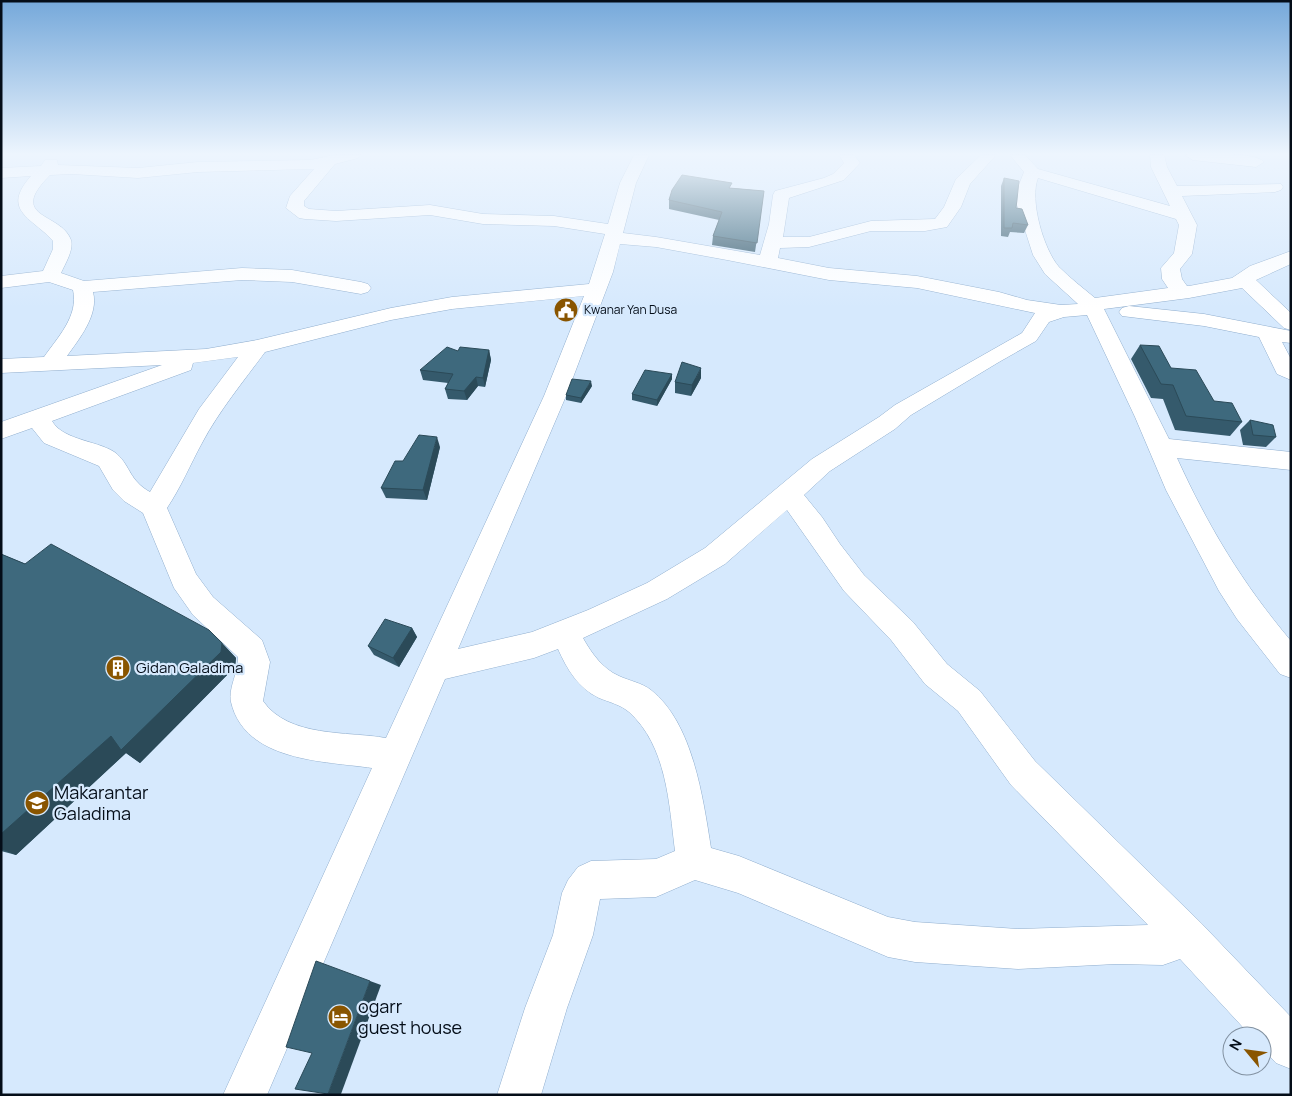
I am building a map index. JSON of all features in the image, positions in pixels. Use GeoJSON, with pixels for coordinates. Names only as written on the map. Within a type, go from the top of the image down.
{"type":"FeatureCollection","features":[{"type":"Feature","properties":{"kind":"street"},"geometry":{"type":"LineString","coordinates":[[26,206],[33,218],[53,229],[62,240],[62,250],[50,276]]}},
{"type":"Feature","properties":{"kind":"street"},"geometry":{"type":"LineString","coordinates":[[295,206],[300,212],[311,215],[358,216],[425,210],[483,219],[554,221],[829,274],[917,282],[999,298],[1024,306],[1061,311],[1094,309],[1176,315],[1291,337]]}},
{"type":"Feature","properties":{"kind":"street"},"geometry":{"type":"LineString","coordinates":[[245,1095],[521,476],[596,289],[622,206]]}},
{"type":"Feature","properties":{"kind":"street"},"geometry":{"type":"LineString","coordinates":[[767,262],[778,224],[780,206]]}},
{"type":"Feature","properties":{"kind":"street"},"geometry":{"type":"LineString","coordinates":[[773,243],[809,242],[871,226],[933,226],[941,223],[952,206]]}},
{"type":"Feature","properties":{"kind":"street"},"geometry":{"type":"LineString","coordinates":[[1026,206],[1042,255],[1052,270],[1094,309],[1179,490],[1229,583],[1247,610],[1285,649]]}},
{"type":"Feature","properties":{"kind":"street"},"geometry":{"type":"LineString","coordinates":[[1152,206],[1184,216]]}},
{"type":"Feature","properties":{"kind":"street"},"geometry":{"type":"LineString","coordinates":[[1179,206],[1188,225],[1184,254],[1170,268],[1172,279],[1181,293]]}},
{"type":"Feature","properties":{"kind":"street"},"geometry":{"type":"LineString","coordinates":[[1094,309],[1102,302],[1227,286],[1244,279],[1257,270],[1291,257]]}},
{"type":"Feature","properties":{"kind":"street"},"geometry":{"type":"LineString","coordinates":[[1,282],[50,276],[82,287],[242,274],[292,276],[360,288]]}},
{"type":"Feature","properties":{"kind":"street"},"geometry":{"type":"LineString","coordinates":[[1244,279],[1291,324]]}},
{"type":"Feature","properties":{"kind":"street"},"geometry":{"type":"LineString","coordinates":[[50,364],[76,324],[82,311],[85,294],[82,287]]}},
{"type":"Feature","properties":{"kind":"street"},"geometry":{"type":"LineString","coordinates":[[1,366],[206,356],[257,347],[391,314],[452,303],[596,289]]}},
{"type":"Feature","properties":{"kind":"street"},"geometry":{"type":"LineString","coordinates":[[434,668],[513,651],[564,633],[657,591],[715,556],[762,520],[821,465],[887,423],[903,410],[991,357],[1019,343],[1029,336],[1042,318],[1061,311]]}},
{"type":"Feature","properties":{"kind":"street"},"geometry":{"type":"LineString","coordinates":[[1267,332],[1285,369],[1291,373]]}},
{"type":"Feature","properties":{"kind":"street"},"geometry":{"type":"LineString","coordinates":[[154,507],[173,478],[189,444],[207,415],[257,347]]}},
{"type":"Feature","properties":{"kind":"street"},"geometry":{"type":"LineString","coordinates":[[2,430],[206,356]]}},
{"type":"Feature","properties":{"kind":"street"},"geometry":{"type":"LineString","coordinates":[[38,417],[45,430],[53,437],[108,460],[122,482],[133,494],[154,507],[184,580],[203,606],[254,653],[255,665],[247,700],[253,713],[263,724],[286,738],[299,742],[368,750],[395,756]]}},
{"type":"Feature","properties":{"kind":"street"},"geometry":{"type":"LineString","coordinates":[[1159,447],[1291,461]]}},
{"type":"Feature","properties":{"kind":"street"},"geometry":{"type":"LineString","coordinates":[[788,494],[813,524],[830,552],[854,583],[902,632],[936,674],[969,701],[1024,773],[1187,937],[1291,1048]]}},
{"type":"Feature","properties":{"kind":"street"},"geometry":{"type":"LineString","coordinates":[[564,633],[580,662],[593,676],[604,684],[640,701],[663,729],[684,795],[695,861]]}},
{"type":"Feature","properties":{"kind":"street"},"geometry":{"type":"LineString","coordinates":[[519,1095],[546,1008],[573,935],[584,886],[591,880],[656,878],[695,861],[739,875],[888,937],[915,942],[1018,950],[1116,944],[1163,945],[1187,937]]}},
{"type":"Feature","properties":{"kind":"building"},"geometry":{"type":"Polygon","coordinates":[[[696,206],[762,206],[757,243],[713,236],[722,212],[696,206]]]}},
{"type":"Feature","properties":{"kind":"building"},"geometry":{"type":"Polygon","coordinates":[[[1004,206],[1016,206],[1016,208],[1022,209],[1028,225],[1013,223],[1012,228],[1004,228],[1004,206]]]}},
{"type":"Feature","properties":{"kind":"building"},"geometry":{"type":"Polygon","coordinates":[[[1140,345],[1159,346],[1171,368],[1196,370],[1214,401],[1232,403],[1242,422],[1186,416],[1173,385],[1161,384],[1140,345]]]}},
{"type":"Feature","properties":{"kind":"building"},"geometry":{"type":"Polygon","coordinates":[[[447,347],[458,351],[460,347],[489,350],[483,378],[476,377],[464,391],[445,389],[453,374],[420,370],[447,347]]]}},
{"type":"Feature","properties":{"kind":"building"},"geometry":{"type":"Polygon","coordinates":[[[682,362],[701,368],[692,385],[675,382],[682,362]]]}},
{"type":"Feature","properties":{"kind":"building"},"geometry":{"type":"Polygon","coordinates":[[[645,370],[672,374],[657,400],[632,394],[645,370]]]}},
{"type":"Feature","properties":{"kind":"building"},"geometry":{"type":"Polygon","coordinates":[[[572,379],[591,381],[581,398],[566,395],[572,379]]]}},
{"type":"Feature","properties":{"kind":"building"},"geometry":{"type":"Polygon","coordinates":[[[1250,420],[1273,425],[1276,437],[1253,435],[1250,420]]]}},
{"type":"Feature","properties":{"kind":"building"},"geometry":{"type":"Polygon","coordinates":[[[419,435],[437,437],[423,490],[381,488],[395,461],[403,461],[419,435]]]}},
{"type":"Feature","properties":{"kind":"building","name":"Gidan Galadima"},"geometry":{"type":"Polygon","coordinates":[[[51,544],[209,630],[222,643],[221,652],[121,750],[111,736],[1,834],[1,554],[25,564],[51,544]]]}},
{"type":"Feature","properties":{"kind":"building"},"geometry":{"type":"Polygon","coordinates":[[[385,619],[412,628],[393,658],[368,646],[385,619]]]}},
{"type":"Feature","properties":{"kind":"building","name":"ogarr guest house"},"geometry":{"type":"Polygon","coordinates":[[[316,961],[370,981],[328,1094],[295,1089],[312,1053],[286,1047],[316,961]]]}},
{"type":"Feature","properties":{"kind":"place","name":"Kwanar Yan Dusa"},"geometry":{"type":"Point","coordinates":[566,310]}},
{"type":"Feature","properties":{"kind":"place","name":"Gidan Galadima"},"geometry":{"type":"Point","coordinates":[118,668]}},
{"type":"Feature","properties":{"kind":"place","name":"Makarantar Galadima"},"geometry":{"type":"Point","coordinates":[37,803]}},
{"type":"Feature","properties":{"kind":"place","name":"ogarr guest house"},"geometry":{"type":"Point","coordinates":[340,1017]}}]}
